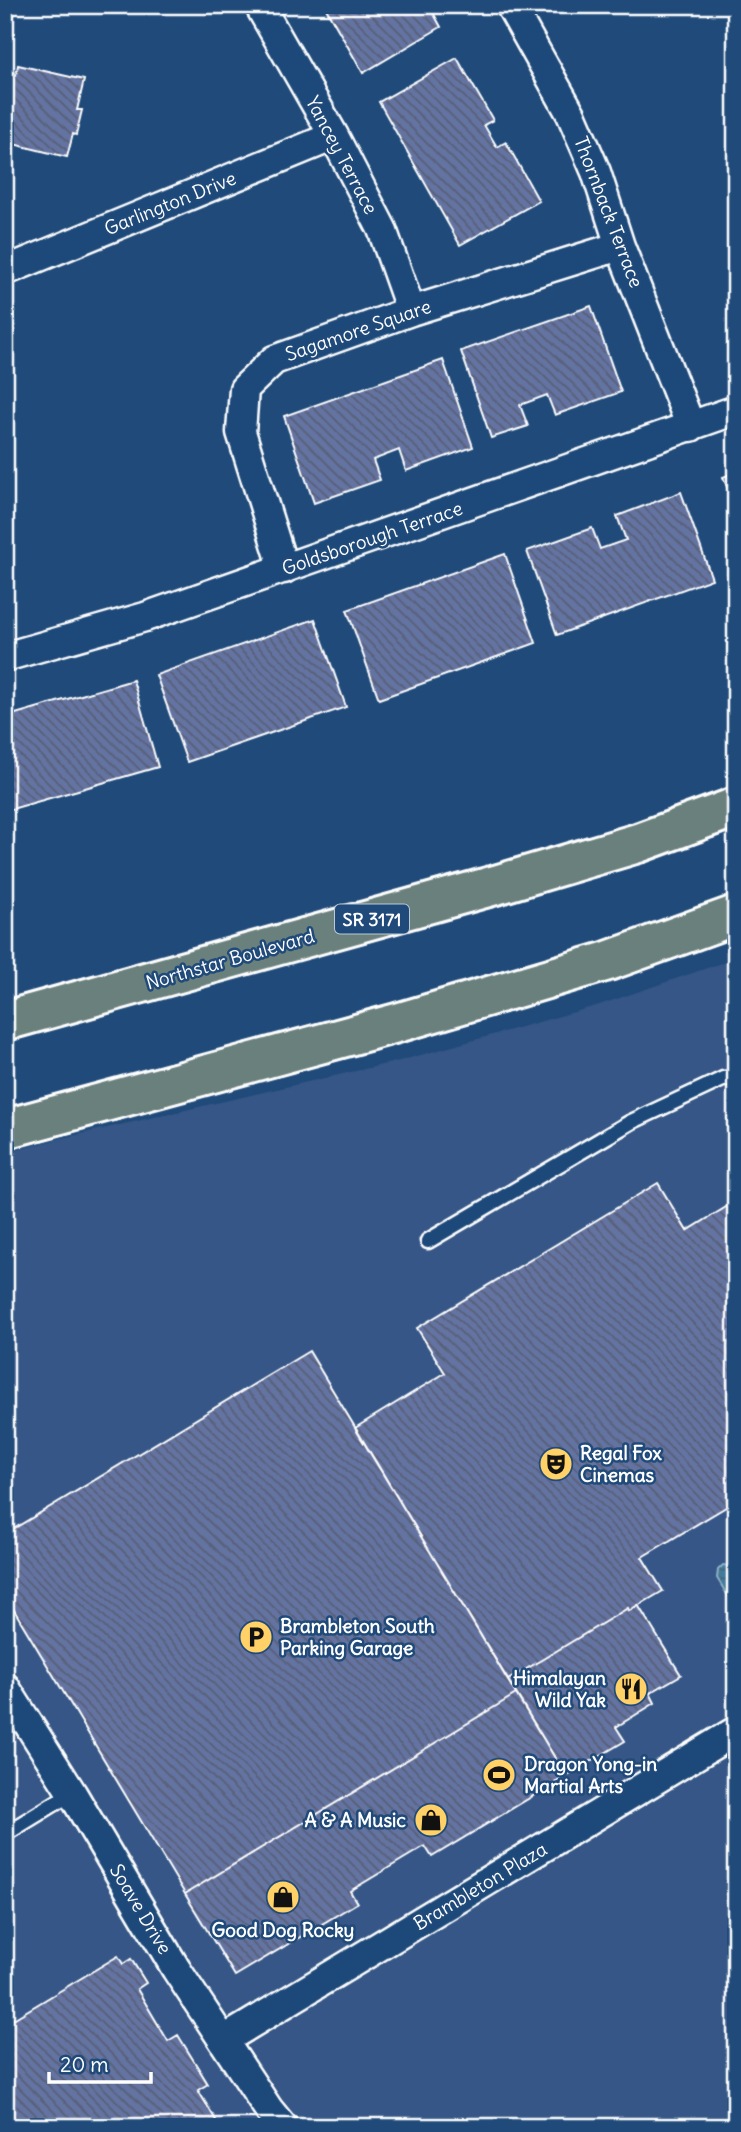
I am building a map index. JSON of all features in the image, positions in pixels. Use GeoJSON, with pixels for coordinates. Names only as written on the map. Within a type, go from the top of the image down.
{"type":"FeatureCollection","features":[{"type":"Feature","properties":{"kind":"main road","name":"Northstar Boulevard"},"geometry":{"type":"LineString","coordinates":[[5,1021],[511,881],[638,843],[736,807]]}},
{"type":"Feature","properties":{"kind":"main road"},"geometry":{"type":"LineString","coordinates":[[5,1129],[397,1023],[608,961],[736,915]]}},
{"type":"Feature","properties":{"kind":"street","name":"Yancey Terrace"},"geometry":{"type":"LineString","coordinates":[[259,5],[334,136],[382,229],[411,311]]}},
{"type":"Feature","properties":{"kind":"street","name":"Thornback Terrace"},"geometry":{"type":"LineString","coordinates":[[510,5],[571,114],[596,172],[621,246],[691,427]]}},
{"type":"Feature","properties":{"kind":"street","name":"Garlington Drive"},"geometry":{"type":"LineString","coordinates":[[5,271],[334,136]]}},
{"type":"Feature","properties":{"kind":"street","name":"Sagamore Square"},"geometry":{"type":"LineString","coordinates":[[284,569],[241,432],[244,389],[274,360],[411,311],[621,246]]}},
{"type":"Feature","properties":{"kind":"street","name":"Goldsborough Terrace"},"geometry":{"type":"LineString","coordinates":[[5,657],[145,617],[736,410]]}},
{"type":"Feature","properties":{"kind":"street","name":"Soave Drive"},"geometry":{"type":"LineString","coordinates":[[5,1687],[72,1793],[176,1969],[283,2127]]}},
{"type":"Feature","properties":{"kind":"street","name":"Brambleton Plaza"},"geometry":{"type":"LineString","coordinates":[[224,2040],[734,1737]]}},
{"type":"Feature","properties":{"kind":"lane"},"geometry":{"type":"LineString","coordinates":[[428,1241],[631,1122],[723,1079],[736,1079]]}},
{"type":"Feature","properties":{"kind":"lane"},"geometry":{"type":"LineString","coordinates":[[5,1834],[72,1793]]}},
{"type":"Feature","properties":{"kind":"shaded area"},"geometry":{"type":"Polygon","coordinates":[[[736,958],[736,2127],[5,2127],[5,1153],[399,1061],[599,1005],[736,958]]]}},
{"type":"Feature","properties":{"kind":"shaded area"},"geometry":{"type":"Polygon","coordinates":[[[723,1565],[736,1570],[736,1609],[717,1578],[718,1570],[723,1565]]]}},
{"type":"Feature","properties":{"kind":"building"},"geometry":{"type":"Polygon","coordinates":[[[324,5],[429,5],[441,27],[363,73],[324,5]]]}},
{"type":"Feature","properties":{"kind":"building"},"geometry":{"type":"Polygon","coordinates":[[[457,58],[493,120],[484,125],[497,147],[506,142],[539,201],[460,245],[379,102],[457,58]]]}},
{"type":"Feature","properties":{"kind":"building"},"geometry":{"type":"Polygon","coordinates":[[[18,65],[84,80],[77,110],[82,110],[67,157],[5,142],[5,117],[9,117],[12,103],[6,102],[18,65]]]}},
{"type":"Feature","properties":{"kind":"building"},"geometry":{"type":"Polygon","coordinates":[[[591,306],[621,392],[555,415],[547,395],[520,405],[528,426],[491,438],[461,351],[591,306]]]}},
{"type":"Feature","properties":{"kind":"building"},"geometry":{"type":"Polygon","coordinates":[[[443,360],[473,447],[406,471],[399,450],[373,460],[380,480],[314,503],[284,416],[443,360]]]}},
{"type":"Feature","properties":{"kind":"building"},"geometry":{"type":"Polygon","coordinates":[[[736,472],[736,509],[723,477],[736,472]]]}},
{"type":"Feature","properties":{"kind":"building"},"geometry":{"type":"Polygon","coordinates":[[[681,492],[712,579],[557,635],[527,551],[592,528],[600,549],[626,540],[617,516],[681,492]]]}},
{"type":"Feature","properties":{"kind":"building"},"geometry":{"type":"Polygon","coordinates":[[[505,554],[536,643],[379,699],[347,610],[505,554]]]}},
{"type":"Feature","properties":{"kind":"building"},"geometry":{"type":"Polygon","coordinates":[[[315,619],[346,707],[187,762],[156,675],[315,619]]]}},
{"type":"Feature","properties":{"kind":"building"},"geometry":{"type":"Polygon","coordinates":[[[133,680],[158,767],[5,811],[5,717],[133,680]]]}},
{"type":"Feature","properties":{"kind":"building","name":"Regal Fox Cinemas"},"geometry":{"type":"Polygon","coordinates":[[[658,1183],[687,1231],[736,1201],[736,1501],[642,1557],[663,1591],[629,1611],[628,1608],[508,1680],[355,1428],[445,1373],[417,1328],[658,1183]]]}},
{"type":"Feature","properties":{"kind":"building","name":"Brambleton South Parking Garage"},"geometry":{"type":"Polygon","coordinates":[[[309,1351],[516,1694],[185,1894],[5,1595],[5,1534],[309,1351]]]}},
{"type":"Feature","properties":{"kind":"building"},"geometry":{"type":"Polygon","coordinates":[[[638,1605],[681,1675],[650,1693],[655,1703],[616,1727],[625,1741],[566,1776],[508,1680],[628,1608],[629,1611],[638,1605]]]}},
{"type":"Feature","properties":{"kind":"building"},"geometry":{"type":"Polygon","coordinates":[[[516,1694],[566,1776],[432,1857],[425,1846],[350,1891],[357,1903],[235,1976],[185,1894],[516,1694]]]}},
{"type":"Feature","properties":{"kind":"building"},"geometry":{"type":"Polygon","coordinates":[[[118,1956],[123,1964],[131,1959],[146,1983],[137,1989],[168,2041],[178,2035],[208,2084],[198,2090],[220,2127],[8,2127],[5,2123],[5,2024],[118,1956]]]}},
{"type":"Feature","properties":{"kind":"place","name":"Regal Fox Cinemas"},"geometry":{"type":"Point","coordinates":[556,1464]}},
{"type":"Feature","properties":{"kind":"place","name":"Brambleton South Parking Garage"},"geometry":{"type":"Point","coordinates":[256,1637]}},
{"type":"Feature","properties":{"kind":"place","name":"Himalayan Wild Yak"},"geometry":{"type":"Point","coordinates":[631,1689]}},
{"type":"Feature","properties":{"kind":"place","name":"Dragon Yong-in Martial Arts"},"geometry":{"type":"Point","coordinates":[499,1775]}},
{"type":"Feature","properties":{"kind":"place","name":"A & A Music"},"geometry":{"type":"Point","coordinates":[431,1820]}},
{"type":"Feature","properties":{"kind":"place","name":"Good Dog Rocky"},"geometry":{"type":"Point","coordinates":[283,1897]}}]}
